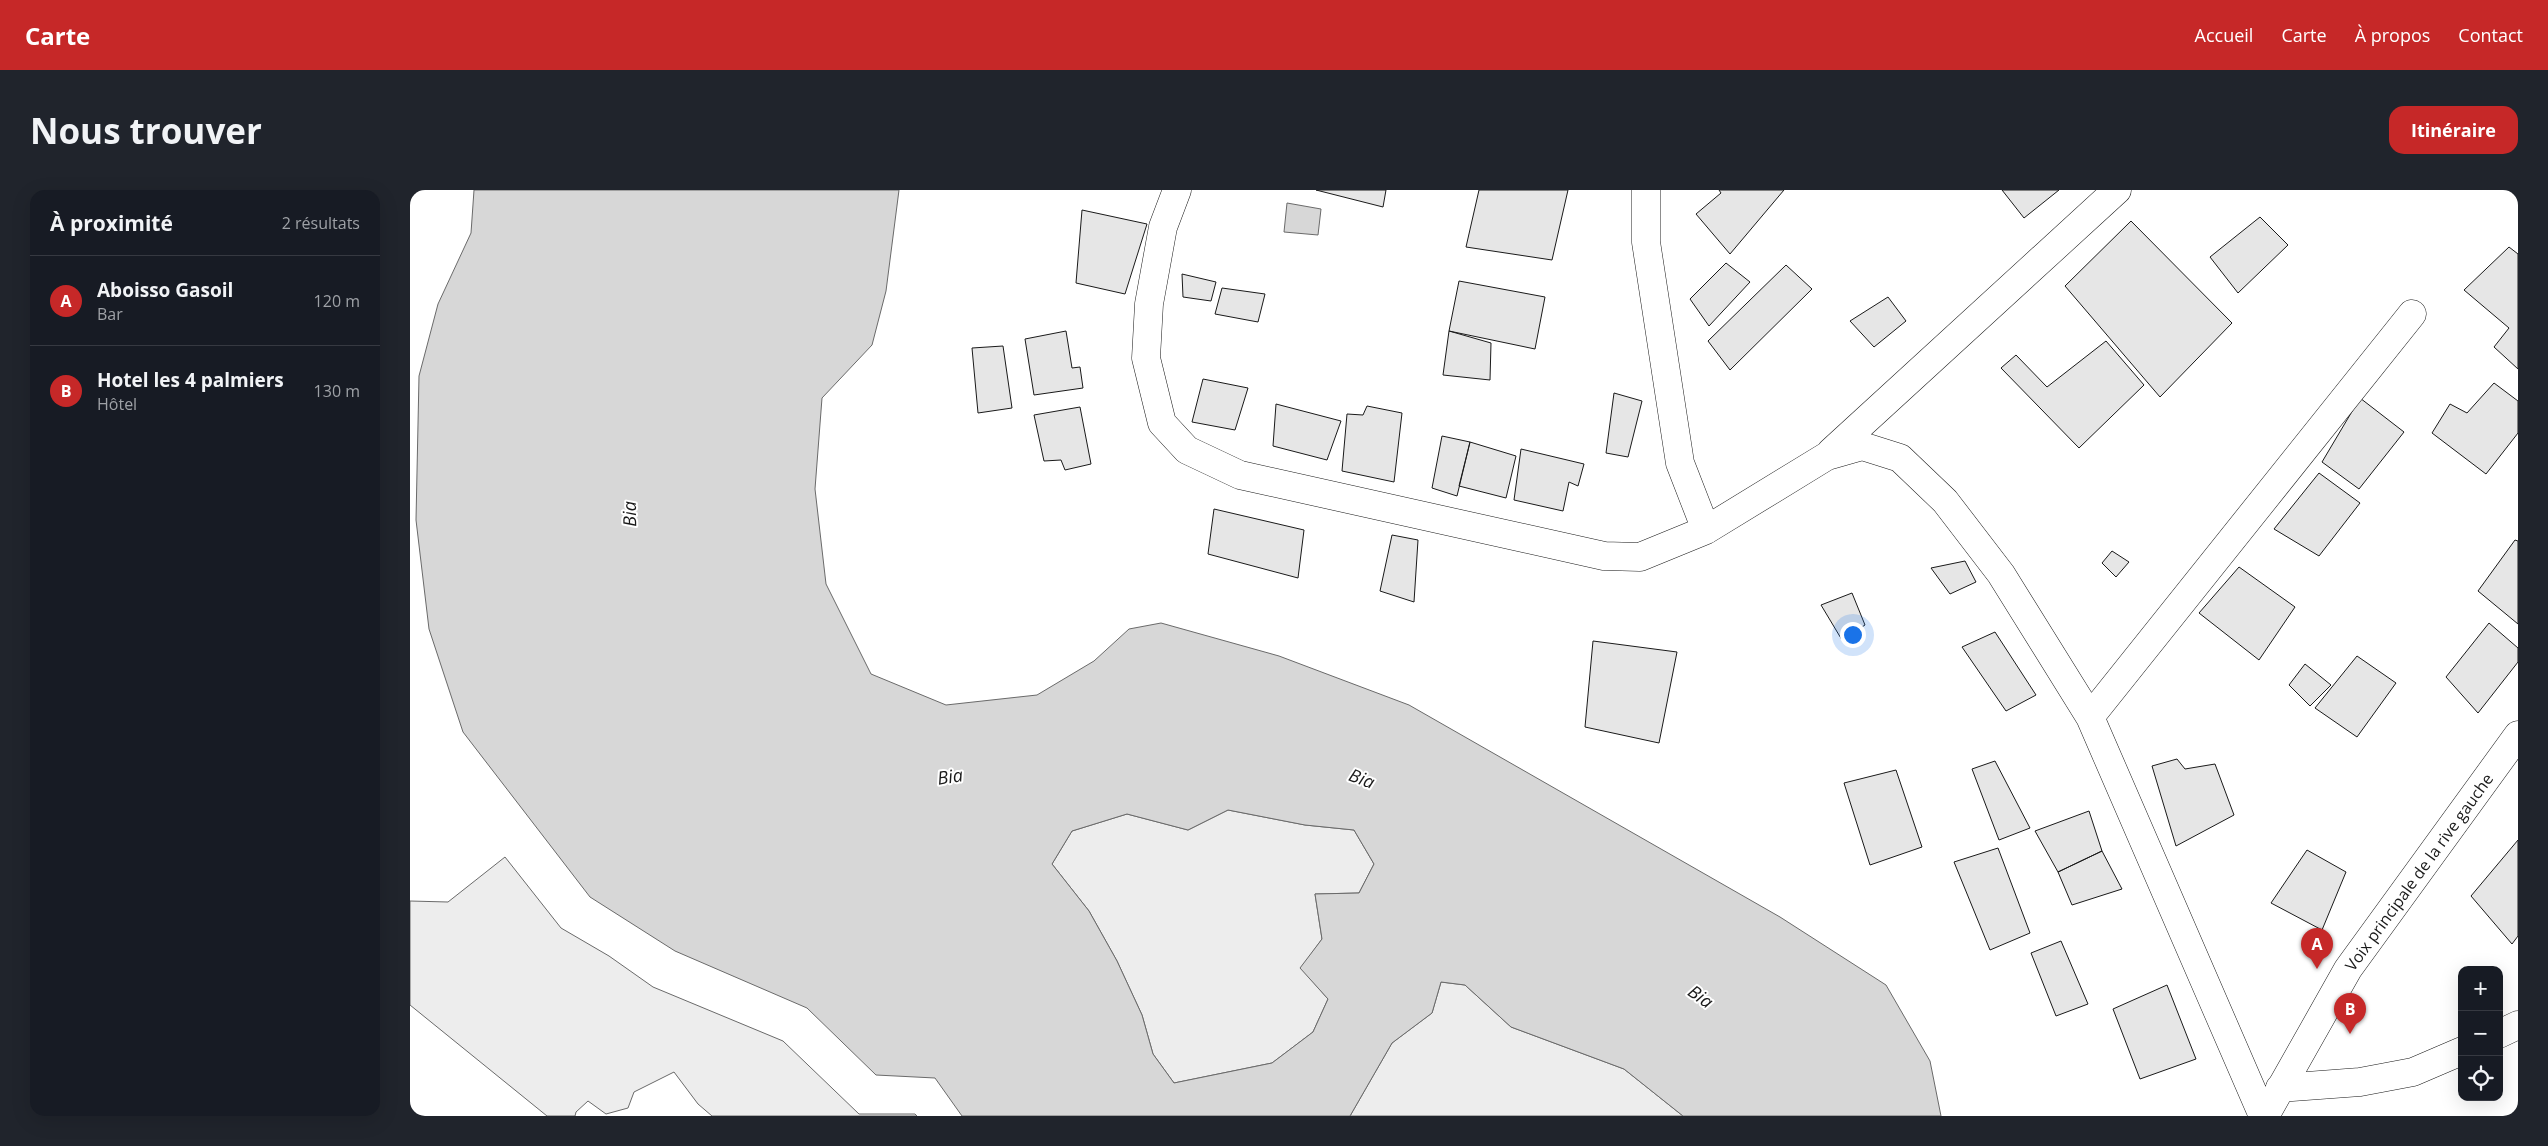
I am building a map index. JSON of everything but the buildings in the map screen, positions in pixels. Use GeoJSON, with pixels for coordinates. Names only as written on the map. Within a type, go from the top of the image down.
{"type":"FeatureCollection","features":[{"type":"Feature","properties":{"kind":"street"},"geometry":{"type":"LineString","coordinates":[[1177,190],[1163,227],[1149,304],[1146,358],[1162,423],[1187,450],[1240,475],[1604,556],[1640,557],[1706,530],[1827,456],[2117,190]]}},
{"type":"Feature","properties":{"kind":"street"},"geometry":{"type":"LineString","coordinates":[[1646,190],[1646,242],[1680,463],[1706,530]]}},
{"type":"Feature","properties":{"kind":"street"},"geometry":{"type":"LineString","coordinates":[[2090,717],[2412,314]]}},
{"type":"Feature","properties":{"kind":"street"},"geometry":{"type":"LineString","coordinates":[[1827,456],[1862,446],[1900,458],[1945,501],[2000,574],[2090,717],[2264,1116]]}},
{"type":"Feature","properties":{"kind":"street","name":"Voix principale de la rive gauche"},"geometry":{"type":"LineString","coordinates":[[2264,1116],[2348,969],[2518,735]]}},
{"type":"Feature","properties":{"kind":"street"},"geometry":{"type":"LineString","coordinates":[[2503,1032],[2518,1025]]}},
{"type":"Feature","properties":{"kind":"street"},"geometry":{"type":"LineString","coordinates":[[2280,1088],[2360,1082],[2413,1072],[2458,1052]]}},
{"type":"Feature","properties":{"kind":"shaded area"},"geometry":{"type":"Polygon","coordinates":[[[1228,810],[1305,825],[1354,830],[1374,864],[1359,893],[1315,894],[1322,939],[1301,968],[1328,999],[1313,1032],[1272,1063],[1174,1083],[1153,1054],[1142,1015],[1117,961],[1089,911],[1052,864],[1072,831],[1127,814],[1188,830],[1228,810]]]}},
{"type":"Feature","properties":{"kind":"shaded area"},"geometry":{"type":"Polygon","coordinates":[[[505,857],[561,928],[609,956],[653,987],[783,1041],[859,1114],[915,1114],[917,1116],[712,1116],[698,1104],[674,1072],[634,1092],[628,1108],[606,1114],[588,1101],[576,1112],[575,1116],[547,1116],[410,1005],[410,901],[448,902],[505,857]]]}},
{"type":"Feature","properties":{"kind":"shaded area"},"geometry":{"type":"Polygon","coordinates":[[[1441,982],[1465,985],[1511,1027],[1624,1069],[1683,1116],[1350,1116],[1392,1043],[1432,1013],[1441,982]]]}},
{"type":"Feature","properties":{"kind":"water","name":"Bia"},"geometry":{"type":"Polygon","coordinates":[[[474,190],[899,190],[886,291],[872,345],[822,398],[815,489],[826,584],[871,674],[946,705],[1037,695],[1094,661],[1129,629],[1161,623],[1279,656],[1409,705],[1780,917],[1886,985],[1930,1061],[1941,1116],[1683,1116],[1624,1069],[1511,1027],[1465,985],[1441,982],[1432,1013],[1392,1043],[1350,1116],[962,1116],[935,1078],[876,1075],[807,1008],[675,951],[590,897],[463,732],[429,629],[416,520],[419,376],[438,304],[471,233],[474,190]],[[1228,810],[1188,830],[1127,814],[1072,831],[1052,864],[1089,911],[1117,961],[1142,1015],[1153,1054],[1174,1083],[1272,1063],[1313,1032],[1328,999],[1300,968],[1322,939],[1315,894],[1359,893],[1374,864],[1354,830],[1305,825],[1228,810]]]}},
{"type":"Feature","properties":{"kind":"water"},"geometry":{"type":"Polygon","coordinates":[[[1287,203],[1321,209],[1318,235],[1284,232],[1287,203]]]}},
{"type":"Feature","properties":{"kind":"place","name":"Aboisso Gasoil"},"geometry":{"type":"Point","coordinates":[2317,969]}},
{"type":"Feature","properties":{"kind":"place","name":"Hotel les 4 palmiers"},"geometry":{"type":"Point","coordinates":[2350,1034]}}]}
